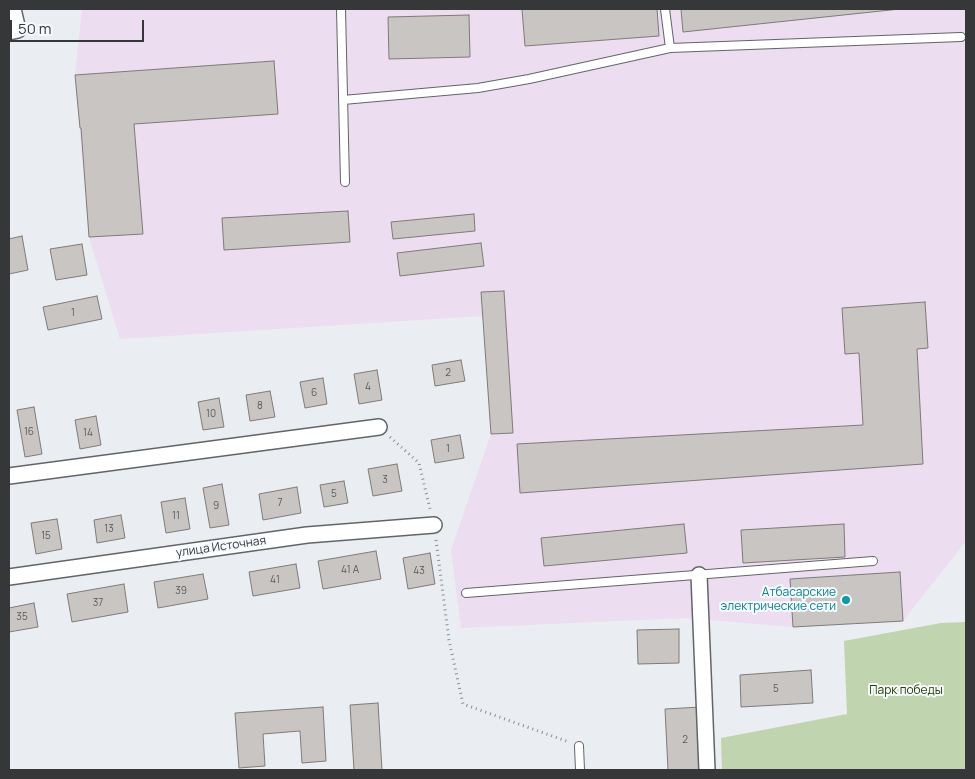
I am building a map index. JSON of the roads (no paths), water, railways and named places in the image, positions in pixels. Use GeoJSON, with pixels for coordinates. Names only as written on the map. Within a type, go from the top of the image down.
{"type":"FeatureCollection","features":[{"type":"Feature","properties":{"kind":"street"},"geometry":{"type":"LineString","coordinates":[[9,32],[18,30],[13,9]]}},
{"type":"Feature","properties":{"kind":"street"},"geometry":{"type":"LineString","coordinates":[[9,476],[379,427]]}},
{"type":"Feature","properties":{"kind":"street","name":"улица Источная"},"geometry":{"type":"LineString","coordinates":[[9,577],[307,535],[434,525]]}},
{"type":"Feature","properties":{"kind":"street"},"geometry":{"type":"LineString","coordinates":[[698,575],[707,770]]}},
{"type":"Feature","properties":{"kind":"lane"},"geometry":{"type":"LineString","coordinates":[[341,9],[345,182]]}},
{"type":"Feature","properties":{"kind":"lane"},"geometry":{"type":"LineString","coordinates":[[665,9],[670,48]]}},
{"type":"Feature","properties":{"kind":"lane"},"geometry":{"type":"LineString","coordinates":[[343,100],[478,88],[529,79],[670,48],[960,37]]}},
{"type":"Feature","properties":{"kind":"lane"},"geometry":{"type":"LineString","coordinates":[[466,593],[873,561]]}},
{"type":"Feature","properties":{"kind":"lane"},"geometry":{"type":"LineString","coordinates":[[579,746],[580,770]]}},
{"type":"Feature","properties":{"kind":"place","name":"Атбасарские электрические сети"},"geometry":{"type":"Point","coordinates":[846,600]}},
{"type":"Feature","properties":{"kind":"park label","name":"Парк победы"},"geometry":{"type":"Point","coordinates":[906,691]}}]}
